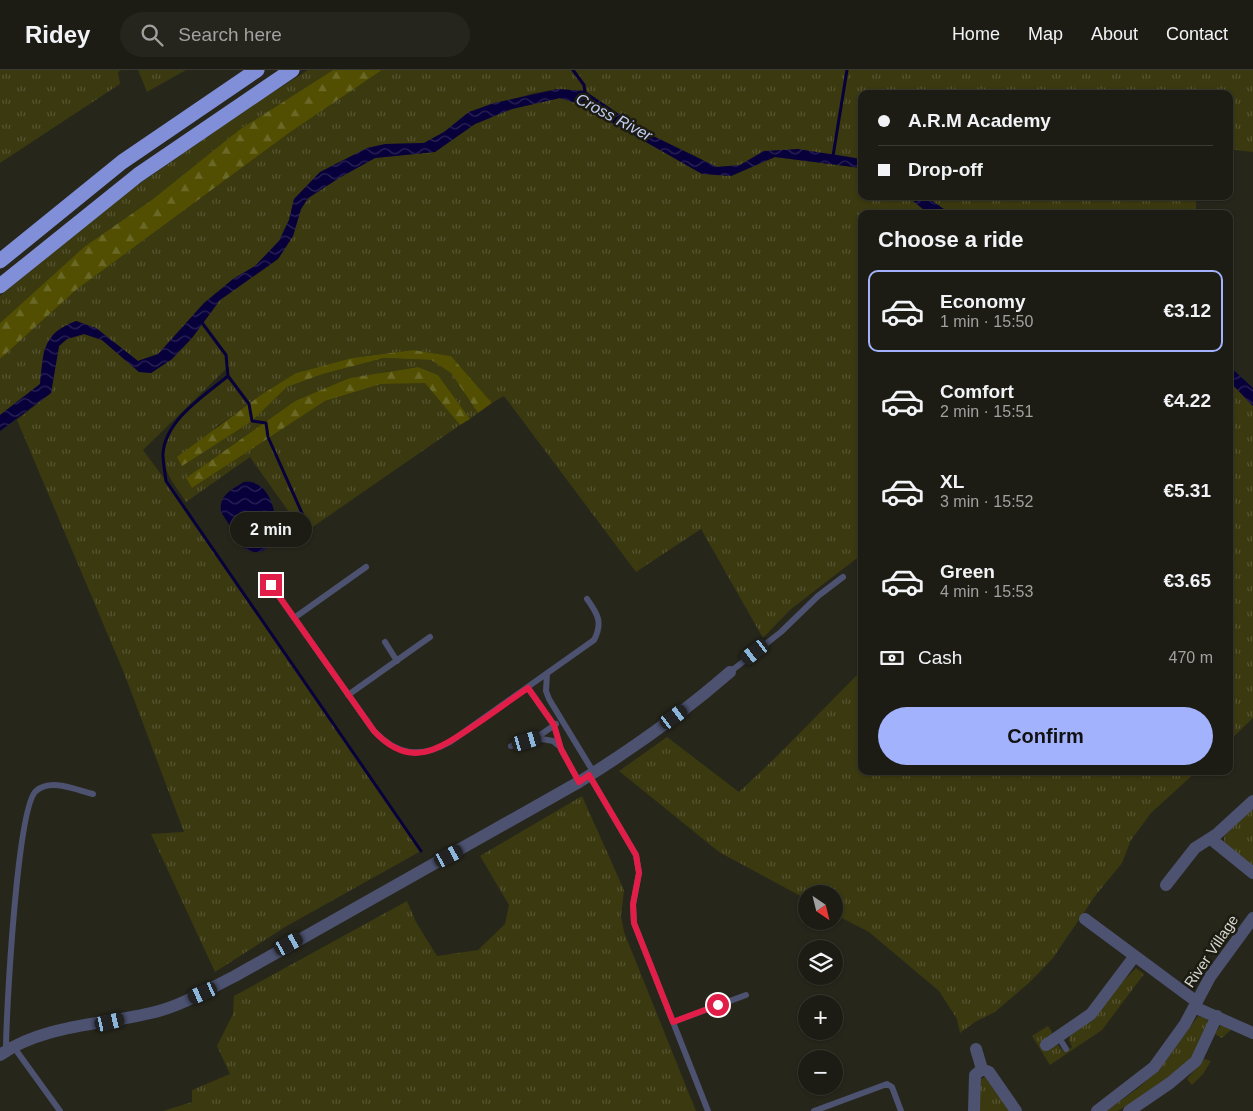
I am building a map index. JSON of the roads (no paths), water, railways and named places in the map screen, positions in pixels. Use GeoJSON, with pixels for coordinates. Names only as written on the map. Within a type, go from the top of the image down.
{"type":"FeatureCollection","features":[{"type":"Feature","properties":{"kind":"highway"},"geometry":{"type":"LineString","coordinates":[[0,261],[122,162],[257,70]]}},
{"type":"Feature","properties":{"kind":"highway"},"geometry":{"type":"LineString","coordinates":[[0,286],[138,175],[292,70]]}},
{"type":"Feature","properties":{"kind":"street"},"geometry":{"type":"LineString","coordinates":[[7,1050],[56,1031],[157,1011],[203,993],[587,777],[702,697],[730,672]]}},
{"type":"Feature","properties":{"kind":"street"},"geometry":{"type":"LineString","coordinates":[[1173,880],[1195,848],[1211,839],[1253,801]]}},
{"type":"Feature","properties":{"kind":"street"},"geometry":{"type":"LineString","coordinates":[[1211,839],[1253,873]]}},
{"type":"Feature","properties":{"kind":"street","name":"River Village"},"geometry":{"type":"LineString","coordinates":[[1097,1111],[1130,1088],[1154,1067],[1181,1031],[1210,977],[1253,918]]}},
{"type":"Feature","properties":{"kind":"street","name":"River Village"},"geometry":{"type":"LineString","coordinates":[[1085,919],[1196,1005],[1253,1033]]}},
{"type":"Feature","properties":{"kind":"street"},"geometry":{"type":"LineString","coordinates":[[1046,1045],[1091,1014],[1134,957]]}},
{"type":"Feature","properties":{"kind":"street"},"geometry":{"type":"LineString","coordinates":[[1129,1111],[1170,1083],[1196,1061],[1217,1016]]}},
{"type":"Feature","properties":{"kind":"street"},"geometry":{"type":"LineString","coordinates":[[976,1049],[982,1069]]}},
{"type":"Feature","properties":{"kind":"street"},"geometry":{"type":"LineString","coordinates":[[974,1111],[975,1075],[982,1069]]}},
{"type":"Feature","properties":{"kind":"street"},"geometry":{"type":"LineString","coordinates":[[982,1069],[990,1072],[1016,1111]]}},
{"type":"Feature","properties":{"kind":"lane"},"geometry":{"type":"LineString","coordinates":[[294,618],[366,567]]}},
{"type":"Feature","properties":{"kind":"lane"},"geometry":{"type":"LineString","coordinates":[[730,672],[781,632],[818,596],[843,578]]}},
{"type":"Feature","properties":{"kind":"lane"},"geometry":{"type":"LineString","coordinates":[[271,585],[348,695],[383,741],[394,749],[416,753],[435,750],[450,742],[594,640],[599,631],[600,622],[588,599]]}},
{"type":"Feature","properties":{"kind":"lane"},"geometry":{"type":"LineString","coordinates":[[348,695],[430,638]]}},
{"type":"Feature","properties":{"kind":"lane"},"geometry":{"type":"LineString","coordinates":[[385,642],[397,661]]}},
{"type":"Feature","properties":{"kind":"lane"},"geometry":{"type":"LineString","coordinates":[[546,674],[546,691],[587,777],[636,855],[639,873],[633,904],[634,923],[708,1111]]}},
{"type":"Feature","properties":{"kind":"lane"},"geometry":{"type":"LineString","coordinates":[[528,688],[554,725],[561,749]]}},
{"type":"Feature","properties":{"kind":"lane"},"geometry":{"type":"LineString","coordinates":[[511,746],[536,738],[561,720]]}},
{"type":"Feature","properties":{"kind":"lane"},"geometry":{"type":"LineString","coordinates":[[536,738],[554,740],[587,777]]}},
{"type":"Feature","properties":{"kind":"lane"},"geometry":{"type":"LineString","coordinates":[[60,1111],[7,1050],[8,983],[22,848],[30,803],[34,793],[44,786],[56,784],[94,794]]}},
{"type":"Feature","properties":{"kind":"lane"},"geometry":{"type":"LineString","coordinates":[[673,1022],[746,995]]}},
{"type":"Feature","properties":{"kind":"lane"},"geometry":{"type":"LineString","coordinates":[[1058,1036],[1066,1049]]}},
{"type":"Feature","properties":{"kind":"lane"},"geometry":{"type":"LineString","coordinates":[[814,1111],[887,1084],[892,1087],[900,1111]]}},
{"type":"Feature","properties":{"kind":"water","name":"Cross River"},"geometry":{"type":"Polygon","coordinates":[[[558,89],[585,91],[647,133],[717,167],[740,165],[764,151],[798,149],[858,159],[858,168],[775,157],[731,176],[702,174],[579,104],[560,98],[512,109],[475,124],[435,152],[375,158],[308,198],[301,209],[293,236],[278,259],[220,300],[192,338],[172,359],[151,373],[139,372],[102,340],[84,334],[67,339],[59,346],[51,393],[0,431],[0,415],[40,384],[46,345],[56,332],[65,326],[76,321],[96,328],[138,361],[158,354],[204,303],[233,279],[255,266],[279,241],[289,220],[294,199],[320,172],[367,148],[385,144],[424,143],[444,132],[469,112],[494,103],[558,89]]]}},
{"type":"Feature","properties":{"kind":"water"},"geometry":{"type":"Polygon","coordinates":[[[912,200],[931,200],[945,210],[924,210],[912,200]]]}},
{"type":"Feature","properties":{"kind":"water"},"geometry":{"type":"Polygon","coordinates":[[[1233,370],[1253,388],[1253,406],[1233,385],[1233,370]]]}},
{"type":"Feature","properties":{"kind":"water"},"geometry":{"type":"Polygon","coordinates":[[[244,482],[257,484],[267,494],[273,507],[275,522],[273,537],[267,548],[258,552],[244,548],[221,512],[224,497],[244,482]]]}},
{"type":"Feature","properties":{"kind":"waterway","name":"Cross River"},"geometry":{"type":"LineString","coordinates":[[573,70],[584,85],[585,93]]}},
{"type":"Feature","properties":{"kind":"waterway"},"geometry":{"type":"LineString","coordinates":[[833,156],[847,70]]}},
{"type":"Feature","properties":{"kind":"waterway"},"geometry":{"type":"LineString","coordinates":[[200,320],[226,355],[228,376],[188,409],[171,430],[165,442],[163,454],[166,481],[421,851]]}},
{"type":"Feature","properties":{"kind":"waterway"},"geometry":{"type":"LineString","coordinates":[[228,376],[249,404],[252,421],[266,423],[268,437],[306,522]]}}]}
